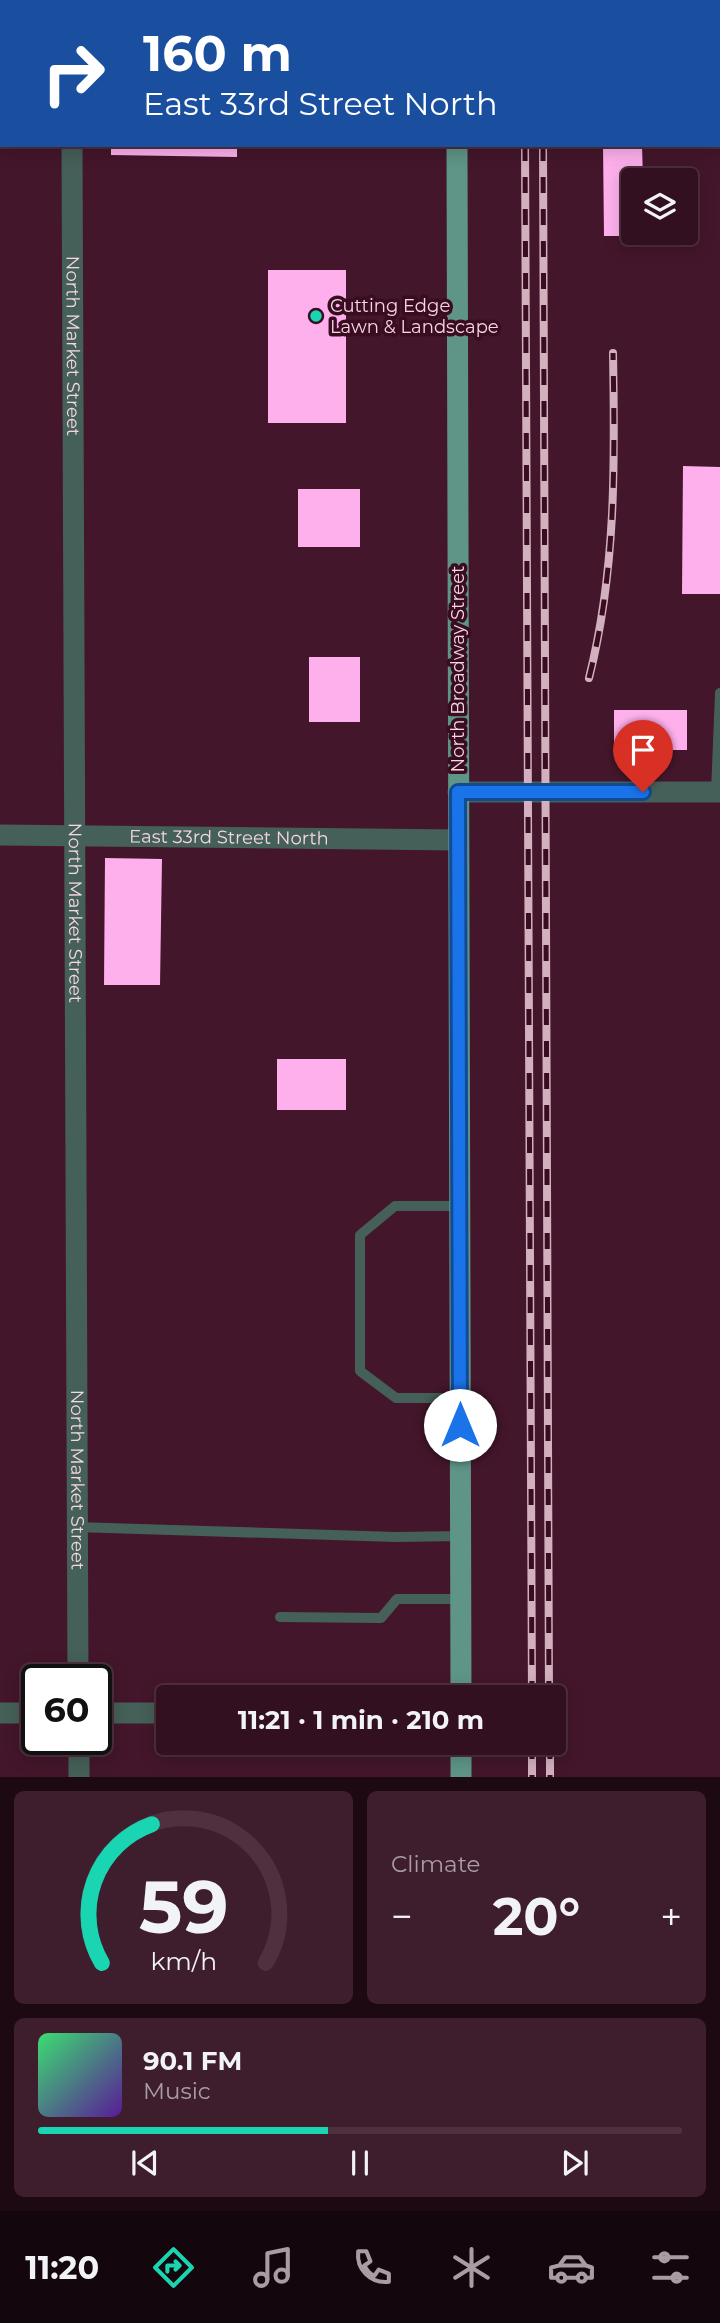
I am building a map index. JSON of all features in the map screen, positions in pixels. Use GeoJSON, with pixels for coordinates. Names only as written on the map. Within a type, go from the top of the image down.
{"type":"FeatureCollection","features":[{"type":"Feature","properties":{"kind":"main road","name":"North Broadway Street"},"geometry":{"type":"LineString","coordinates":[[457,147],[461,1685]]}},
{"type":"Feature","properties":{"kind":"main road"},"geometry":{"type":"LineString","coordinates":[[461,1755],[461,1777]]}},
{"type":"Feature","properties":{"kind":"street","name":"North Market Street"},"geometry":{"type":"LineString","coordinates":[[72,147],[78,1664]]}},
{"type":"Feature","properties":{"kind":"street"},"geometry":{"type":"LineString","coordinates":[[458,792],[718,792]]}},
{"type":"Feature","properties":{"kind":"street","name":"East 33rd Street North"},"geometry":{"type":"LineString","coordinates":[[0,835],[458,840]]}},
{"type":"Feature","properties":{"kind":"street"},"geometry":{"type":"LineString","coordinates":[[0,1713],[21,1713]]}},
{"type":"Feature","properties":{"kind":"street"},"geometry":{"type":"LineString","coordinates":[[112,1713],[156,1713]]}},
{"type":"Feature","properties":{"kind":"street"},"geometry":{"type":"LineString","coordinates":[[79,1755],[79,1777]]}},
{"type":"Feature","properties":{"kind":"lane"},"geometry":{"type":"LineString","coordinates":[[718,792],[720,693]]}},
{"type":"Feature","properties":{"kind":"lane"},"geometry":{"type":"LineString","coordinates":[[459,1206],[395,1206],[360,1235],[360,1370],[396,1398],[460,1398]]}},
{"type":"Feature","properties":{"kind":"lane"},"geometry":{"type":"LineString","coordinates":[[76,1527],[396,1537],[460,1536]]}},
{"type":"Feature","properties":{"kind":"lane"},"geometry":{"type":"LineString","coordinates":[[279,1617],[381,1618],[397,1599],[461,1600]]}},
{"type":"Feature","properties":{"kind":"building"},"geometry":{"type":"Polygon","coordinates":[[[111,147],[237,147],[237,157],[111,155],[111,147]]]}},
{"type":"Feature","properties":{"kind":"building"},"geometry":{"type":"Polygon","coordinates":[[[603,147],[642,147],[643,168],[621,168],[621,236],[604,236],[603,147]]]}},
{"type":"Feature","properties":{"kind":"building"},"geometry":{"type":"Polygon","coordinates":[[[268,270],[346,270],[346,423],[268,423],[268,270]]]}},
{"type":"Feature","properties":{"kind":"building"},"geometry":{"type":"Polygon","coordinates":[[[683,466],[720,467],[720,594],[682,594],[683,466]]]}},
{"type":"Feature","properties":{"kind":"building"},"geometry":{"type":"Polygon","coordinates":[[[298,489],[360,489],[360,547],[298,547],[298,489]]]}},
{"type":"Feature","properties":{"kind":"building"},"geometry":{"type":"Polygon","coordinates":[[[309,657],[360,657],[360,722],[309,722],[309,657]]]}},
{"type":"Feature","properties":{"kind":"building"},"geometry":{"type":"Polygon","coordinates":[[[614,710],[687,710],[687,750],[614,750],[614,710]]]}},
{"type":"Feature","properties":{"kind":"building"},"geometry":{"type":"Polygon","coordinates":[[[105,858],[162,859],[160,985],[104,985],[105,858]]]}},
{"type":"Feature","properties":{"kind":"building"},"geometry":{"type":"Polygon","coordinates":[[[277,1059],[346,1059],[346,1110],[277,1110],[277,1059]]]}},
{"type":"Feature","properties":{"kind":"railway"},"geometry":{"type":"LineString","coordinates":[[525,147],[532,1685]]}},
{"type":"Feature","properties":{"kind":"railway"},"geometry":{"type":"LineString","coordinates":[[543,147],[549,1685]]}},
{"type":"Feature","properties":{"kind":"railway"},"geometry":{"type":"LineString","coordinates":[[589,678],[604,598],[612,517],[613,353]]}},
{"type":"Feature","properties":{"kind":"railway"},"geometry":{"type":"LineString","coordinates":[[532,1755],[532,1777]]}},
{"type":"Feature","properties":{"kind":"railway"},"geometry":{"type":"LineString","coordinates":[[550,1755],[550,1777]]}},
{"type":"Feature","properties":{"kind":"place","name":"Cutting Edge Lawn & Landscape"},"geometry":{"type":"Point","coordinates":[316,316]}},
{"type":"Feature","properties":{"kind":"route"},"geometry":{"type":"LineString","coordinates":[[460,1425],[458,792],[643,792]]}}]}
